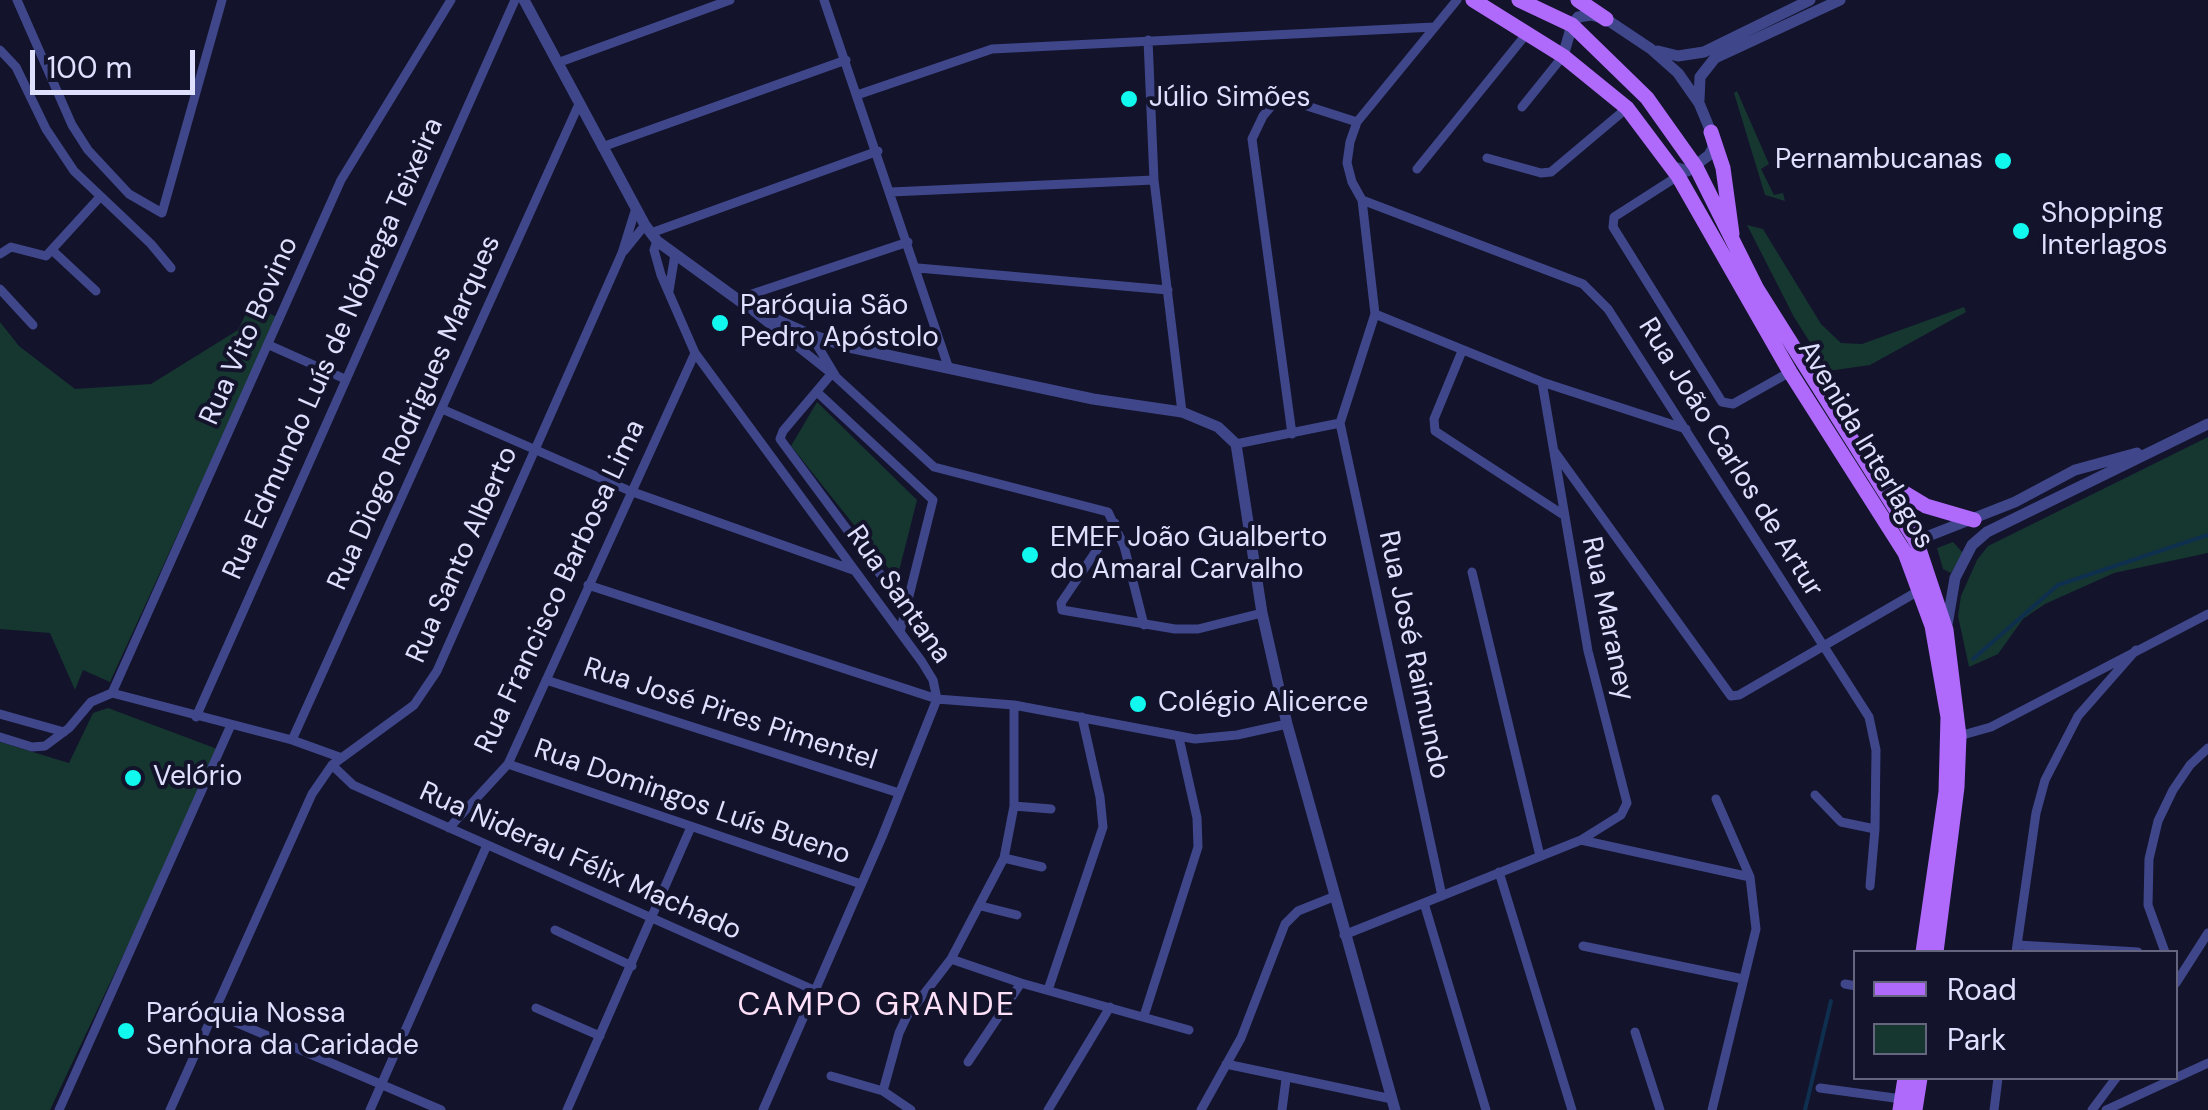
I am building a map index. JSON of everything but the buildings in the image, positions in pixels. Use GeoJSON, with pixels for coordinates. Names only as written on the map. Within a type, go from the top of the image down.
{"type":"FeatureCollection","features":[{"type":"Feature","properties":{"kind":"main road","name":"Avenida Interlagos"},"geometry":{"type":"LineString","coordinates":[[1474,0],[1563,56],[1628,108],[1674,171],[1790,372],[1911,548],[1932,626],[1948,717],[1946,792],[1924,950]]}},
{"type":"Feature","properties":{"kind":"main road","name":"Avenida Interlagos"},"geometry":{"type":"LineString","coordinates":[[1520,0],[1572,26],[1647,98],[1696,167],[1734,248],[1872,474],[1911,548],[1946,630],[1959,736],[1956,804],[1936,950]]}},
{"type":"Feature","properties":{"kind":"main road"},"geometry":{"type":"LineString","coordinates":[[1578,0],[1606,20]]}},
{"type":"Feature","properties":{"kind":"main road"},"geometry":{"type":"LineString","coordinates":[[1712,132],[1723,168],[1734,248]]}},
{"type":"Feature","properties":{"kind":"main road"},"geometry":{"type":"LineString","coordinates":[[1872,474],[1926,506],[1974,520]]}},
{"type":"Feature","properties":{"kind":"main road"},"geometry":{"type":"LineString","coordinates":[[1905,1080],[1906,1106]]}},
{"type":"Feature","properties":{"kind":"main road"},"geometry":{"type":"LineString","coordinates":[[1906,1106],[1919,1080]]}},
{"type":"Feature","properties":{"kind":"street"},"geometry":{"type":"LineString","coordinates":[[17,0],[72,126],[88,150],[129,194],[162,214],[222,0]]}},
{"type":"Feature","properties":{"kind":"street","name":"Rua Vito Bovino"},"geometry":{"type":"LineString","coordinates":[[112,693],[341,180],[450,0]]}},
{"type":"Feature","properties":{"kind":"street","name":"Rua Edmundo Luís de Nóbrega Teixeira"},"geometry":{"type":"LineString","coordinates":[[196,718],[516,0]]}},
{"type":"Feature","properties":{"kind":"street"},"geometry":{"type":"LineString","coordinates":[[524,0],[651,233],[833,374],[940,471],[1108,512],[1115,523],[1144,625]]}},
{"type":"Feature","properties":{"kind":"street"},"geometry":{"type":"LineString","coordinates":[[560,62],[730,0]]}},
{"type":"Feature","properties":{"kind":"street"},"geometry":{"type":"LineString","coordinates":[[824,0],[918,268],[949,369]]}},
{"type":"Feature","properties":{"kind":"street"},"geometry":{"type":"LineString","coordinates":[[1236,444],[1340,423],[1375,314],[1362,200],[1347,164],[1357,122],[1457,0]]}},
{"type":"Feature","properties":{"kind":"street"},"geometry":{"type":"LineString","coordinates":[[1651,49],[1678,56],[1695,55],[1810,0]]}},
{"type":"Feature","properties":{"kind":"street"},"geometry":{"type":"LineString","coordinates":[[1699,102],[1700,77],[1715,58],[1840,0]]}},
{"type":"Feature","properties":{"kind":"street"},"geometry":{"type":"LineString","coordinates":[[1522,107],[1563,56],[1572,26],[1584,15],[1606,20],[1651,49],[1678,73],[1699,102],[1712,132],[1712,150],[1696,167],[1674,171],[1614,216],[1613,227],[1722,402],[1733,404],[1790,372]]}},
{"type":"Feature","properties":{"kind":"street"},"geometry":{"type":"LineString","coordinates":[[857,95],[992,49],[1434,26]]}},
{"type":"Feature","properties":{"kind":"street"},"geometry":{"type":"LineString","coordinates":[[1417,169],[1528,32]]}},
{"type":"Feature","properties":{"kind":"street"},"geometry":{"type":"LineString","coordinates":[[1148,40],[1154,180],[1182,412]]}},
{"type":"Feature","properties":{"kind":"street"},"geometry":{"type":"LineString","coordinates":[[0,50],[16,67],[56,146],[74,171],[171,268]]}},
{"type":"Feature","properties":{"kind":"street"},"geometry":{"type":"LineString","coordinates":[[602,147],[846,60]]}},
{"type":"Feature","properties":{"kind":"street"},"geometry":{"type":"LineString","coordinates":[[1292,434],[1252,139],[1263,116],[1280,97],[1357,122]]}},
{"type":"Feature","properties":{"kind":"street","name":"Rua Diogo Rodrigues Marques"},"geometry":{"type":"LineString","coordinates":[[292,740],[579,104]]}},
{"type":"Feature","properties":{"kind":"street"},"geometry":{"type":"LineString","coordinates":[[1487,158],[1541,173],[1551,172],[1628,108]]}},
{"type":"Feature","properties":{"kind":"street"},"geometry":{"type":"LineString","coordinates":[[651,233],[878,151]]}},
{"type":"Feature","properties":{"kind":"street"},"geometry":{"type":"LineString","coordinates":[[892,192],[1154,180]]}},
{"type":"Feature","properties":{"kind":"street"},"geometry":{"type":"LineString","coordinates":[[0,254],[11,247],[46,256],[99,198]]}},
{"type":"Feature","properties":{"kind":"street","name":"Rua João Carlos de Artur"},"geometry":{"type":"LineString","coordinates":[[1362,200],[1592,291],[1608,309],[1870,717],[1876,750],[1870,886]]}},
{"type":"Feature","properties":{"kind":"street","name":"Rua Santo Alberto"},"geometry":{"type":"LineString","coordinates":[[170,1110],[312,794],[332,765],[425,693],[485,568],[622,253],[636,208]]}},
{"type":"Feature","properties":{"kind":"street","name":"Rua Santo Alberto"},"geometry":{"type":"LineString","coordinates":[[622,253],[651,233]]}},
{"type":"Feature","properties":{"kind":"street","name":"Rua Santana"},"geometry":{"type":"LineString","coordinates":[[651,233],[669,294],[695,353],[928,670],[938,699],[763,1110]]}},
{"type":"Feature","properties":{"kind":"street"},"geometry":{"type":"LineString","coordinates":[[737,300],[908,242]]}},
{"type":"Feature","properties":{"kind":"street"},"geometry":{"type":"LineString","coordinates":[[53,250],[96,290]]}},
{"type":"Feature","properties":{"kind":"street"},"geometry":{"type":"LineString","coordinates":[[669,294],[674,254]]}},
{"type":"Feature","properties":{"kind":"street"},"geometry":{"type":"LineString","coordinates":[[918,268],[1168,290]]}},
{"type":"Feature","properties":{"kind":"street"},"geometry":{"type":"LineString","coordinates":[[0,289],[33,325]]}},
{"type":"Feature","properties":{"kind":"street"},"geometry":{"type":"LineString","coordinates":[[748,308],[811,335],[949,369],[1093,400],[1182,412],[1218,427],[1236,444],[1262,613],[1287,724],[1393,1104],[1226,1064]]}},
{"type":"Feature","properties":{"kind":"street"},"geometry":{"type":"LineString","coordinates":[[1375,314],[1542,382],[1687,430]]}},
{"type":"Feature","properties":{"kind":"street"},"geometry":{"type":"LineString","coordinates":[[811,335],[833,374]]}},
{"type":"Feature","properties":{"kind":"street"},"geometry":{"type":"LineString","coordinates":[[269,346],[344,379]]}},
{"type":"Feature","properties":{"kind":"street"},"geometry":{"type":"LineString","coordinates":[[1462,352],[1434,420],[1435,431],[1562,514]]}},
{"type":"Feature","properties":{"kind":"street","name":"Rua Francisco Barbosa Lima"},"geometry":{"type":"LineString","coordinates":[[449,828],[508,764],[695,353]]}},
{"type":"Feature","properties":{"kind":"street"},"geometry":{"type":"LineString","coordinates":[[833,374],[782,431],[780,440],[906,609]]}},
{"type":"Feature","properties":{"kind":"street","name":"Rua Maraney"},"geometry":{"type":"LineString","coordinates":[[1542,382],[1588,651],[1627,802],[1621,816],[1581,840]]}},
{"type":"Feature","properties":{"kind":"street"},"geometry":{"type":"LineString","coordinates":[[818,392],[933,500],[900,632]]}},
{"type":"Feature","properties":{"kind":"street"},"geometry":{"type":"LineString","coordinates":[[442,409],[630,491],[853,570]]}},
{"type":"Feature","properties":{"kind":"street","name":"Rua José Raimundo"},"geometry":{"type":"LineString","coordinates":[[1340,423],[1442,896]]}},
{"type":"Feature","properties":{"kind":"street"},"geometry":{"type":"LineString","coordinates":[[1946,630],[1955,578],[1963,558],[1987,532],[2208,424]]}},
{"type":"Feature","properties":{"kind":"street"},"geometry":{"type":"LineString","coordinates":[[1911,548],[2075,470],[2161,447]]}},
{"type":"Feature","properties":{"kind":"street"},"geometry":{"type":"LineString","coordinates":[[1554,450],[1728,694],[1739,695],[1920,590]]}},
{"type":"Feature","properties":{"kind":"street"},"geometry":{"type":"LineString","coordinates":[[1115,523],[1061,609],[1144,625],[1198,629],[1262,613]]}},
{"type":"Feature","properties":{"kind":"street"},"geometry":{"type":"LineString","coordinates":[[1472,572],[1540,856]]}},
{"type":"Feature","properties":{"kind":"street"},"geometry":{"type":"LineString","coordinates":[[588,585],[938,699],[1014,705],[1179,738],[1226,737],[1287,724]]}},
{"type":"Feature","properties":{"kind":"street"},"geometry":{"type":"LineString","coordinates":[[1959,736],[1991,727],[2208,614]]}},
{"type":"Feature","properties":{"kind":"street"},"geometry":{"type":"LineString","coordinates":[[2057,950],[2017,949],[2036,813],[2045,780],[2078,716],[2136,650]]}},
{"type":"Feature","properties":{"kind":"street","name":"Rua José Pires Pimentel"},"geometry":{"type":"LineString","coordinates":[[546,680],[900,793]]}},
{"type":"Feature","properties":{"kind":"street"},"geometry":{"type":"LineString","coordinates":[[0,736],[38,748],[64,732],[92,702],[112,693],[292,740],[342,758]]}},
{"type":"Feature","properties":{"kind":"street"},"geometry":{"type":"LineString","coordinates":[[884,1091],[907,1016],[951,959],[1004,858],[1014,806],[1014,705]]}},
{"type":"Feature","properties":{"kind":"street"},"geometry":{"type":"LineString","coordinates":[[0,714],[64,732]]}},
{"type":"Feature","properties":{"kind":"street"},"geometry":{"type":"LineString","coordinates":[[1048,990],[1103,827],[1082,717]]}},
{"type":"Feature","properties":{"kind":"street"},"geometry":{"type":"LineString","coordinates":[[59,1110],[231,724]]}},
{"type":"Feature","properties":{"kind":"street"},"geometry":{"type":"LineString","coordinates":[[1144,1016],[1198,847],[1198,818],[1179,738]]}},
{"type":"Feature","properties":{"kind":"street"},"geometry":{"type":"LineString","coordinates":[[2164,950],[2148,904],[2148,859],[2158,821],[2173,790],[2208,748]]}},
{"type":"Feature","properties":{"kind":"street","name":"Rua Domingos Luís Bueno"},"geometry":{"type":"LineString","coordinates":[[508,764],[861,884]]}},
{"type":"Feature","properties":{"kind":"street","name":"Rua Niderau Félix Machado"},"geometry":{"type":"LineString","coordinates":[[332,765],[353,785],[816,992]]}},
{"type":"Feature","properties":{"kind":"street"},"geometry":{"type":"LineString","coordinates":[[1815,795],[1841,822],[1875,829]]}},
{"type":"Feature","properties":{"kind":"street"},"geometry":{"type":"LineString","coordinates":[[1712,1110],[1756,929],[1750,877],[1716,800]]}},
{"type":"Feature","properties":{"kind":"street"},"geometry":{"type":"LineString","coordinates":[[1014,806],[1051,809]]}},
{"type":"Feature","properties":{"kind":"street"},"geometry":{"type":"LineString","coordinates":[[567,1110],[691,827]]}},
{"type":"Feature","properties":{"kind":"street"},"geometry":{"type":"LineString","coordinates":[[1344,935],[1581,840],[1750,877]]}},
{"type":"Feature","properties":{"kind":"street"},"geometry":{"type":"LineString","coordinates":[[370,1110],[487,845]]}},
{"type":"Feature","properties":{"kind":"street"},"geometry":{"type":"LineString","coordinates":[[1004,858],[1042,867]]}},
{"type":"Feature","properties":{"kind":"street"},"geometry":{"type":"LineString","coordinates":[[1499,872],[1572,1110]]}},
{"type":"Feature","properties":{"kind":"street"},"geometry":{"type":"LineString","coordinates":[[1201,1110],[1252,1012],[1286,924],[1298,911],[1333,896]]}},
{"type":"Feature","properties":{"kind":"street"},"geometry":{"type":"LineString","coordinates":[[1424,904],[1486,1110]]}},
{"type":"Feature","properties":{"kind":"street"},"geometry":{"type":"LineString","coordinates":[[981,906],[1017,915]]}},
{"type":"Feature","properties":{"kind":"street"},"geometry":{"type":"LineString","coordinates":[[555,930],[632,966]]}},
{"type":"Feature","properties":{"kind":"street"},"geometry":{"type":"LineString","coordinates":[[2179,970],[2208,933]]}},
{"type":"Feature","properties":{"kind":"street"},"geometry":{"type":"LineString","coordinates":[[1582,946],[1743,980]]}},
{"type":"Feature","properties":{"kind":"street"},"geometry":{"type":"LineString","coordinates":[[951,959],[1189,1030]]}},
{"type":"Feature","properties":{"kind":"street"},"geometry":{"type":"LineString","coordinates":[[968,1062],[1021,983]]}},
{"type":"Feature","properties":{"kind":"street"},"geometry":{"type":"LineString","coordinates":[[1048,1110],[1110,1007]]}},
{"type":"Feature","properties":{"kind":"street"},"geometry":{"type":"LineString","coordinates":[[536,1008],[600,1036]]}},
{"type":"Feature","properties":{"kind":"street"},"geometry":{"type":"LineString","coordinates":[[214,1014],[440,1110]]}},
{"type":"Feature","properties":{"kind":"street"},"geometry":{"type":"LineString","coordinates":[[1635,1032],[1660,1110]]}},
{"type":"Feature","properties":{"kind":"street"},"geometry":{"type":"LineString","coordinates":[[2178,1077],[2208,1063]]}},
{"type":"Feature","properties":{"kind":"street"},"geometry":{"type":"LineString","coordinates":[[831,1076],[884,1091],[912,1110]]}},
{"type":"Feature","properties":{"kind":"street"},"geometry":{"type":"LineString","coordinates":[[1282,1110],[1286,1079]]}},
{"type":"Feature","properties":{"kind":"street"},"geometry":{"type":"LineString","coordinates":[[1994,1110],[1998,1080]]}},
{"type":"Feature","properties":{"kind":"street"},"geometry":{"type":"LineString","coordinates":[[2092,1110],[2114,1080]]}},
{"type":"Feature","properties":{"kind":"street"},"geometry":{"type":"LineString","coordinates":[[2106,1110],[2171,1080]]}},
{"type":"Feature","properties":{"kind":"street"},"geometry":{"type":"LineString","coordinates":[[1820,1088],[1906,1106]]}},
{"type":"Feature","properties":{"kind":"green space"},"geometry":{"type":"Polygon","coordinates":[[[1737,91],[1769,164],[1761,169],[1774,195],[1783,193],[1785,201],[1765,195],[1734,93],[1737,91]]]}},
{"type":"Feature","properties":{"kind":"green space"},"geometry":{"type":"Polygon","coordinates":[[[1747,225],[1763,229],[1821,324],[1841,343],[1862,344],[1964,307],[1966,312],[1870,365],[1828,371],[1794,317],[1747,225]]]}},
{"type":"Feature","properties":{"kind":"green space"},"geometry":{"type":"Polygon","coordinates":[[[250,305],[277,317],[110,682],[83,670],[75,690],[50,633],[0,629],[0,322],[19,346],[75,389],[151,384],[238,330],[250,305]]]}},
{"type":"Feature","properties":{"kind":"green space"},"geometry":{"type":"Polygon","coordinates":[[[817,402],[917,500],[897,579],[791,446],[817,402]]]}},
{"type":"Feature","properties":{"kind":"green space"},"geometry":{"type":"Polygon","coordinates":[[[2208,437],[2208,553],[2114,573],[2045,604],[2023,619],[1998,654],[1969,667],[1958,616],[1961,596],[1977,560],[1988,546],[2208,437]]]}},
{"type":"Feature","properties":{"kind":"green space"},"geometry":{"type":"Polygon","coordinates":[[[1953,542],[1963,553],[1951,573],[1943,569],[1937,548],[1953,542]]]}},
{"type":"Feature","properties":{"kind":"green space"},"geometry":{"type":"Polygon","coordinates":[[[108,708],[220,750],[50,1110],[0,1110],[0,742],[69,763],[93,713],[108,708]]]}},
{"type":"Feature","properties":{"kind":"waterway"},"geometry":{"type":"LineString","coordinates":[[1973,659],[2058,585],[2208,535]]}},
{"type":"Feature","properties":{"kind":"waterway"},"geometry":{"type":"LineString","coordinates":[[1805,1110],[1831,1001]]}},
{"type":"Feature","properties":{"kind":"place","name":"Júlio Simões"},"geometry":{"type":"Point","coordinates":[1129,99]}},
{"type":"Feature","properties":{"kind":"place","name":"Pernambucanas"},"geometry":{"type":"Point","coordinates":[2003,161]}},
{"type":"Feature","properties":{"kind":"place","name":"Shopping Interlagos"},"geometry":{"type":"Point","coordinates":[2021,231]}},
{"type":"Feature","properties":{"kind":"place","name":"Paróquia São Pedro Apóstolo"},"geometry":{"type":"Point","coordinates":[720,323]}},
{"type":"Feature","properties":{"kind":"place","name":"EMEF João Gualberto do Amaral Carvalho"},"geometry":{"type":"Point","coordinates":[1030,555]}},
{"type":"Feature","properties":{"kind":"place","name":"Colégio Alicerce"},"geometry":{"type":"Point","coordinates":[1138,704]}},
{"type":"Feature","properties":{"kind":"place","name":"Velório"},"geometry":{"type":"Point","coordinates":[133,778]}},
{"type":"Feature","properties":{"kind":"place","name":"Paróquia Nossa Senhora da Caridade"},"geometry":{"type":"Point","coordinates":[126,1031]}},
{"type":"Feature","properties":{"kind":"district","name":"CAMPO GRANDE"},"geometry":{"type":"Point","coordinates":[877,1007]}}]}
